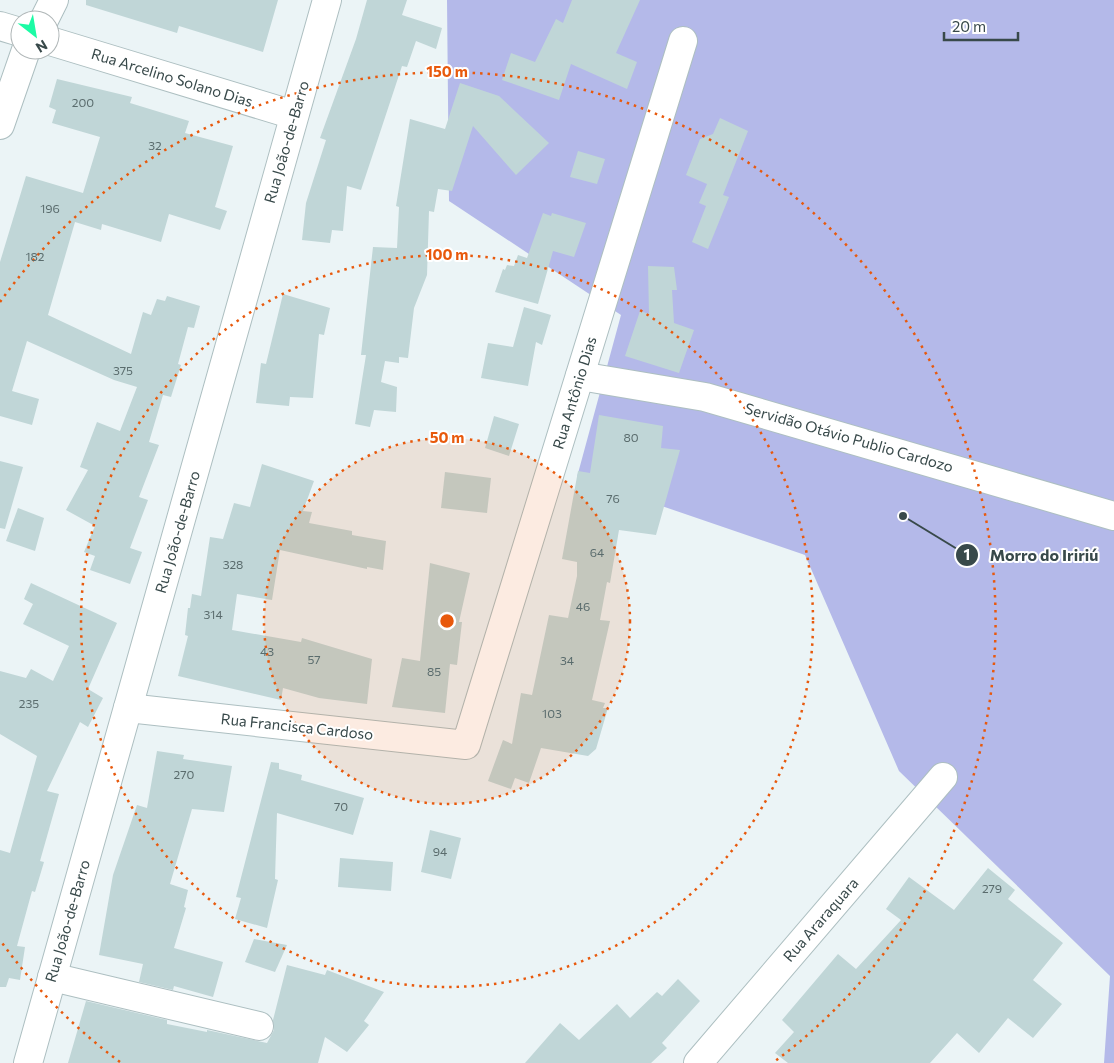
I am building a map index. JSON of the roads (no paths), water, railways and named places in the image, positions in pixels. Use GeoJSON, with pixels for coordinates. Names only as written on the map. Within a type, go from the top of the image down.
{"type":"FeatureCollection","features":[{"type":"Feature","properties":{"kind":"street","name":"Rua João-de-Barro"},"geometry":{"type":"LineString","coordinates":[[28,1063],[327,0]]}},
{"type":"Feature","properties":{"kind":"street","name":"Rua Antônio Dias"},"geometry":{"type":"LineString","coordinates":[[466,746],[683,41]]}},
{"type":"Feature","properties":{"kind":"street","name":"Rua Arcelino Solano Dias"},"geometry":{"type":"LineString","coordinates":[[60,44],[294,115]]}},
{"type":"Feature","properties":{"kind":"street"},"geometry":{"type":"LineString","coordinates":[[0,124],[22,60]]}},
{"type":"Feature","properties":{"kind":"street","name":"Servidão Otávio Publio Cardozo"},"geometry":{"type":"LineString","coordinates":[[580,376],[673,390],[749,408],[1114,516]]}},
{"type":"Feature","properties":{"kind":"street","name":"Rua Francisca Cardoso"},"geometry":{"type":"LineString","coordinates":[[128,708],[466,746]]}},
{"type":"Feature","properties":{"kind":"street","name":"Rua Araraquara"},"geometry":{"type":"LineString","coordinates":[[698,1063],[943,777]]}},
{"type":"Feature","properties":{"kind":"street"},"geometry":{"type":"LineString","coordinates":[[52,977],[259,1026]]}},
{"type":"Feature","properties":{"kind":"place","name":"Morro do Iririú"},"geometry":{"type":"Point","coordinates":[903,516]}}]}
